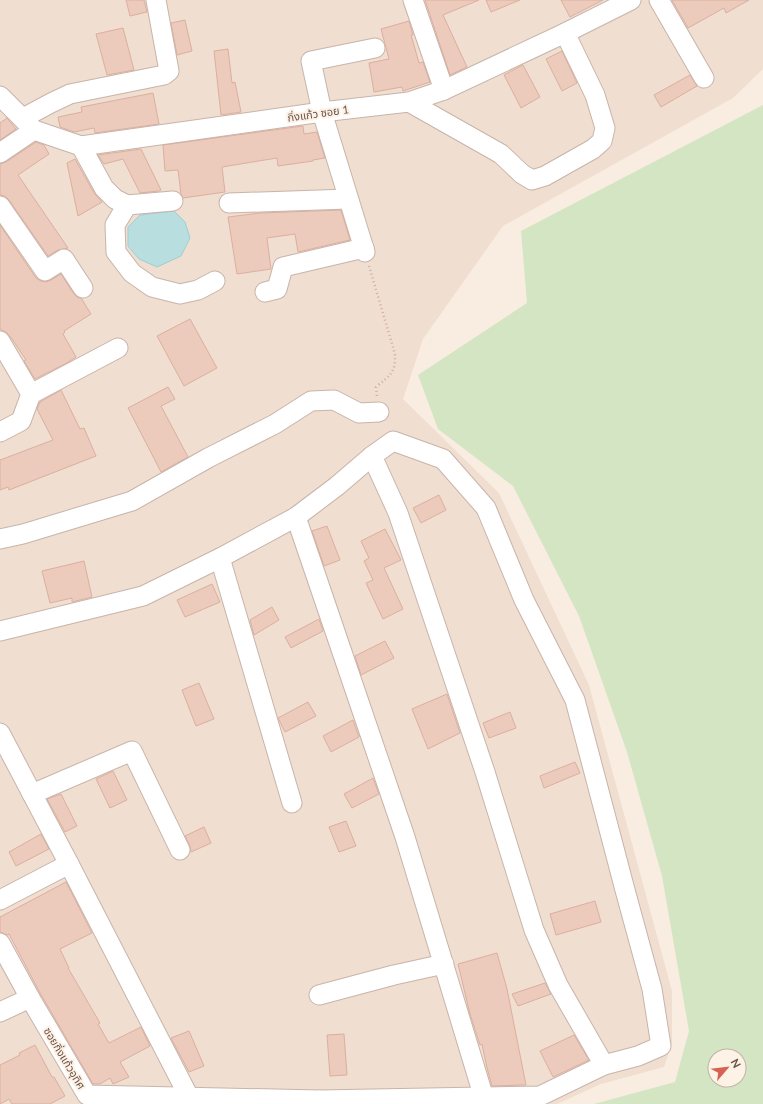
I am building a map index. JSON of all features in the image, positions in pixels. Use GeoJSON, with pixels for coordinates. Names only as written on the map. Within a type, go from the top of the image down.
{"type":"FeatureCollection","features":[{"type":"Feature","properties":{"kind":"street"},"geometry":{"type":"LineString","coordinates":[[0,153],[51,103],[70,94],[164,75],[169,71],[156,0]]}},
{"type":"Feature","properties":{"kind":"street"},"geometry":{"type":"LineString","coordinates":[[413,0],[444,90]]}},
{"type":"Feature","properties":{"kind":"street","name":"กิ่งแก้ว ซอย 1"},"geometry":{"type":"LineString","coordinates":[[0,96],[29,124],[81,146],[322,112],[409,102],[444,90],[631,0]]}},
{"type":"Feature","properties":{"kind":"street"},"geometry":{"type":"LineString","coordinates":[[659,0],[704,78]]}},
{"type":"Feature","properties":{"kind":"street"},"geometry":{"type":"LineString","coordinates":[[409,102],[501,154],[522,174],[532,180],[545,176],[593,149],[602,141],[605,128],[595,95],[565,33]]}},
{"type":"Feature","properties":{"kind":"street"},"geometry":{"type":"LineString","coordinates":[[265,292],[277,289],[283,267],[365,250],[322,112],[312,61],[374,48]]}},
{"type":"Feature","properties":{"kind":"street"},"geometry":{"type":"LineString","coordinates":[[81,146],[104,188],[115,200],[128,205],[173,201]]}},
{"type":"Feature","properties":{"kind":"street"},"geometry":{"type":"LineString","coordinates":[[229,203],[348,199]]}},
{"type":"Feature","properties":{"kind":"street"},"geometry":{"type":"LineString","coordinates":[[128,205],[115,225],[116,252],[132,273],[152,288],[180,294],[198,290],[214,281]]}},
{"type":"Feature","properties":{"kind":"street"},"geometry":{"type":"LineString","coordinates":[[0,206],[45,271],[64,259],[83,288]]}},
{"type":"Feature","properties":{"kind":"street"},"geometry":{"type":"LineString","coordinates":[[1,346],[31,394]]}},
{"type":"Feature","properties":{"kind":"street"},"geometry":{"type":"LineString","coordinates":[[0,432],[21,421],[31,394],[118,348]]}},
{"type":"Feature","properties":{"kind":"street"},"geometry":{"type":"LineString","coordinates":[[0,539],[23,534],[132,501],[208,458],[275,424],[311,401],[334,400],[360,413],[379,412]]}},
{"type":"Feature","properties":{"kind":"street"},"geometry":{"type":"LineString","coordinates":[[0,631],[143,596],[220,558],[296,517],[393,441],[443,459],[486,508],[524,600],[575,700],[652,989],[661,1046],[638,1056],[604,1065],[543,1100]]}},
{"type":"Feature","properties":{"kind":"street"},"geometry":{"type":"LineString","coordinates":[[372,456],[398,513],[485,772],[534,930],[558,985],[604,1065]]}},
{"type":"Feature","properties":{"kind":"street"},"geometry":{"type":"LineString","coordinates":[[296,517],[405,837],[484,1098]]}},
{"type":"Feature","properties":{"kind":"street"},"geometry":{"type":"LineString","coordinates":[[220,558],[292,803]]}},
{"type":"Feature","properties":{"kind":"street"},"geometry":{"type":"LineString","coordinates":[[0,733],[70,864],[189,1097]]}},
{"type":"Feature","properties":{"kind":"street"},"geometry":{"type":"LineString","coordinates":[[32,794],[132,751],[180,850]]}},
{"type":"Feature","properties":{"kind":"street"},"geometry":{"type":"LineString","coordinates":[[0,900],[70,864]]}},
{"type":"Feature","properties":{"kind":"street","name":"ซอยกิ่งแก้วอุทิศ"},"geometry":{"type":"LineString","coordinates":[[0,943],[83,1100],[189,1097],[320,1102],[484,1098],[543,1100]]}},
{"type":"Feature","properties":{"kind":"street"},"geometry":{"type":"LineString","coordinates":[[319,995],[394,975],[444,964]]}},
{"type":"Feature","properties":{"kind":"street"},"geometry":{"type":"LineString","coordinates":[[0,1012],[30,998]]}},
{"type":"Feature","properties":{"kind":"path"},"geometry":{"type":"LineString","coordinates":[[365,250],[396,354],[396,364],[394,369],[376,387],[379,412]]}},
{"type":"Feature","properties":{"kind":"shaded area"},"geometry":{"type":"Polygon","coordinates":[[[0,0],[763,0],[763,69],[733,98],[503,226],[423,339],[403,399],[499,493],[589,685],[672,991],[672,1043],[664,1067],[601,1084],[557,1104],[0,1104],[0,0]]]}},
{"type":"Feature","properties":{"kind":"green space"},"geometry":{"type":"Polygon","coordinates":[[[763,105],[763,1104],[594,1104],[675,1082],[689,1031],[662,876],[627,752],[579,616],[513,486],[438,429],[418,375],[527,303],[521,231],[763,105]]]}},
{"type":"Feature","properties":{"kind":"water"},"geometry":{"type":"Polygon","coordinates":[[[174,211],[185,222],[190,238],[181,256],[157,267],[139,259],[128,246],[128,227],[140,215],[174,211]]]}},
{"type":"Feature","properties":{"kind":"building"},"geometry":{"type":"Polygon","coordinates":[[[126,0],[144,0],[147,12],[130,16],[126,0]]]}},
{"type":"Feature","properties":{"kind":"building"},"geometry":{"type":"Polygon","coordinates":[[[425,0],[479,0],[443,15],[467,67],[450,75],[425,0]]]}},
{"type":"Feature","properties":{"kind":"building"},"geometry":{"type":"Polygon","coordinates":[[[486,0],[520,0],[491,12],[486,0]]]}},
{"type":"Feature","properties":{"kind":"building"},"geometry":{"type":"Polygon","coordinates":[[[561,0],[603,0],[570,17],[561,0]]]}},
{"type":"Feature","properties":{"kind":"building"},"geometry":{"type":"Polygon","coordinates":[[[672,0],[749,0],[726,13],[724,8],[688,28],[672,0]]]}},
{"type":"Feature","properties":{"kind":"building"},"geometry":{"type":"Polygon","coordinates":[[[185,20],[192,51],[177,55],[171,23],[185,20]]]}},
{"type":"Feature","properties":{"kind":"building"},"geometry":{"type":"Polygon","coordinates":[[[409,21],[413,35],[411,35],[419,63],[423,62],[430,82],[403,91],[402,87],[374,92],[369,63],[389,59],[381,29],[409,21]]]}},
{"type":"Feature","properties":{"kind":"building"},"geometry":{"type":"Polygon","coordinates":[[[123,28],[134,70],[107,75],[96,34],[123,28]]]}},
{"type":"Feature","properties":{"kind":"building"},"geometry":{"type":"Polygon","coordinates":[[[228,49],[232,83],[235,82],[241,112],[221,115],[214,51],[228,49]]]}},
{"type":"Feature","properties":{"kind":"building"},"geometry":{"type":"Polygon","coordinates":[[[562,51],[577,83],[562,91],[546,59],[562,51]]]}},
{"type":"Feature","properties":{"kind":"building"},"geometry":{"type":"Polygon","coordinates":[[[523,65],[540,97],[521,108],[504,75],[523,65]]]}},
{"type":"Feature","properties":{"kind":"building"},"geometry":{"type":"Polygon","coordinates":[[[690,75],[697,86],[661,107],[654,95],[690,75]]]}},
{"type":"Feature","properties":{"kind":"building"},"geometry":{"type":"Polygon","coordinates":[[[153,93],[159,124],[95,133],[94,128],[74,132],[60,127],[58,117],[82,112],[81,107],[153,93]]]}},
{"type":"Feature","properties":{"kind":"building"},"geometry":{"type":"Polygon","coordinates":[[[7,118],[16,129],[0,140],[0,123],[7,118]]]}},
{"type":"Feature","properties":{"kind":"building"},"geometry":{"type":"Polygon","coordinates":[[[303,126],[304,134],[317,132],[325,158],[278,166],[277,158],[222,167],[225,192],[183,198],[181,194],[178,170],[165,171],[163,145],[303,126]]]}},
{"type":"Feature","properties":{"kind":"building"},"geometry":{"type":"Polygon","coordinates":[[[36,142],[44,145],[49,154],[18,175],[68,248],[58,250],[48,256],[9,200],[5,196],[0,195],[0,164],[6,162],[36,142]]]}},
{"type":"Feature","properties":{"kind":"building"},"geometry":{"type":"Polygon","coordinates":[[[141,149],[161,190],[159,191],[140,193],[123,159],[104,164],[98,155],[141,149]]]}},
{"type":"Feature","properties":{"kind":"building"},"geometry":{"type":"Polygon","coordinates":[[[75,159],[94,193],[102,202],[78,216],[67,163],[75,159]]]}},
{"type":"Feature","properties":{"kind":"building"},"geometry":{"type":"Polygon","coordinates":[[[341,210],[350,240],[298,252],[295,234],[267,238],[271,269],[237,274],[228,217],[260,213],[341,210]]]}},
{"type":"Feature","properties":{"kind":"building"},"geometry":{"type":"Polygon","coordinates":[[[0,225],[36,278],[46,282],[61,274],[74,294],[78,298],[81,298],[91,314],[64,331],[65,332],[63,334],[76,357],[35,379],[24,361],[26,360],[12,339],[0,328],[0,225]]]}},
{"type":"Feature","properties":{"kind":"building"},"geometry":{"type":"Polygon","coordinates":[[[190,319],[217,368],[184,386],[157,336],[190,319]]]}},
{"type":"Feature","properties":{"kind":"building"},"geometry":{"type":"Polygon","coordinates":[[[168,387],[175,399],[161,406],[188,457],[161,472],[128,408],[168,387]]]}},
{"type":"Feature","properties":{"kind":"building"},"geometry":{"type":"Polygon","coordinates":[[[61,390],[80,429],[84,428],[96,456],[9,490],[8,487],[0,490],[0,460],[53,440],[37,409],[40,402],[61,390]]]}},
{"type":"Feature","properties":{"kind":"building"},"geometry":{"type":"Polygon","coordinates":[[[439,495],[446,510],[421,523],[413,508],[439,495]]]}},
{"type":"Feature","properties":{"kind":"building"},"geometry":{"type":"Polygon","coordinates":[[[327,526],[340,560],[324,566],[312,531],[327,526]]]}},
{"type":"Feature","properties":{"kind":"building"},"geometry":{"type":"Polygon","coordinates":[[[385,529],[401,560],[384,568],[403,609],[383,619],[366,583],[373,580],[364,561],[369,558],[361,541],[385,529]]]}},
{"type":"Feature","properties":{"kind":"building"},"geometry":{"type":"Polygon","coordinates":[[[84,561],[92,597],[72,602],[72,598],[50,603],[42,571],[84,561]]]}},
{"type":"Feature","properties":{"kind":"building"},"geometry":{"type":"Polygon","coordinates":[[[212,584],[220,602],[185,617],[177,600],[212,584]]]}},
{"type":"Feature","properties":{"kind":"building"},"geometry":{"type":"Polygon","coordinates":[[[272,607],[279,620],[254,635],[250,620],[272,607]]]}},
{"type":"Feature","properties":{"kind":"building"},"geometry":{"type":"Polygon","coordinates":[[[319,619],[323,631],[291,648],[285,637],[319,619]]]}},
{"type":"Feature","properties":{"kind":"building"},"geometry":{"type":"Polygon","coordinates":[[[385,641],[394,658],[361,675],[355,656],[385,641]]]}},
{"type":"Feature","properties":{"kind":"building"},"geometry":{"type":"Polygon","coordinates":[[[199,683],[214,719],[196,726],[182,690],[199,683]]]}},
{"type":"Feature","properties":{"kind":"building"},"geometry":{"type":"Polygon","coordinates":[[[447,694],[460,733],[428,749],[412,709],[447,694]]]}},
{"type":"Feature","properties":{"kind":"building"},"geometry":{"type":"Polygon","coordinates":[[[308,702],[316,716],[285,732],[278,718],[308,702]]]}},
{"type":"Feature","properties":{"kind":"building"},"geometry":{"type":"Polygon","coordinates":[[[510,712],[516,728],[489,738],[483,723],[510,712]]]}},
{"type":"Feature","properties":{"kind":"building"},"geometry":{"type":"Polygon","coordinates":[[[353,720],[359,737],[331,752],[323,736],[353,720]]]}},
{"type":"Feature","properties":{"kind":"building"},"geometry":{"type":"Polygon","coordinates":[[[575,762],[580,773],[544,788],[540,776],[575,762]]]}},
{"type":"Feature","properties":{"kind":"building"},"geometry":{"type":"Polygon","coordinates":[[[113,771],[127,800],[110,808],[96,779],[113,771]]]}},
{"type":"Feature","properties":{"kind":"building"},"geometry":{"type":"Polygon","coordinates":[[[373,778],[379,794],[352,808],[344,794],[373,778]]]}},
{"type":"Feature","properties":{"kind":"building"},"geometry":{"type":"Polygon","coordinates":[[[61,794],[77,826],[65,832],[47,799],[61,794]]]}},
{"type":"Feature","properties":{"kind":"building"},"geometry":{"type":"Polygon","coordinates":[[[346,821],[356,846],[339,852],[329,827],[346,821]]]}},
{"type":"Feature","properties":{"kind":"building"},"geometry":{"type":"Polygon","coordinates":[[[204,827],[211,843],[191,852],[185,836],[204,827]]]}},
{"type":"Feature","properties":{"kind":"building"},"geometry":{"type":"Polygon","coordinates":[[[41,834],[49,849],[16,866],[9,852],[41,834]]]}},
{"type":"Feature","properties":{"kind":"building"},"geometry":{"type":"Polygon","coordinates":[[[66,882],[92,933],[60,949],[68,968],[100,1023],[98,1024],[109,1043],[141,1027],[150,1046],[120,1062],[129,1077],[113,1084],[110,1078],[100,1084],[93,1084],[40,993],[9,934],[7,935],[0,932],[0,917],[66,882]]]}},
{"type":"Feature","properties":{"kind":"building"},"geometry":{"type":"Polygon","coordinates":[[[595,901],[601,922],[556,935],[550,914],[595,901]]]}},
{"type":"Feature","properties":{"kind":"building"},"geometry":{"type":"Polygon","coordinates":[[[497,953],[507,989],[526,1085],[492,1086],[482,1044],[480,1045],[470,1014],[458,964],[497,953]]]}},
{"type":"Feature","properties":{"kind":"building"},"geometry":{"type":"Polygon","coordinates":[[[545,983],[551,994],[518,1006],[512,994],[545,983]]]}},
{"type":"Feature","properties":{"kind":"building"},"geometry":{"type":"Polygon","coordinates":[[[189,1031],[204,1066],[189,1072],[171,1038],[189,1031]]]}},
{"type":"Feature","properties":{"kind":"building"},"geometry":{"type":"Polygon","coordinates":[[[344,1034],[347,1075],[330,1076],[327,1035],[344,1034]]]}},
{"type":"Feature","properties":{"kind":"building"},"geometry":{"type":"Polygon","coordinates":[[[574,1035],[589,1060],[553,1077],[540,1051],[574,1035]]]}},
{"type":"Feature","properties":{"kind":"building"},"geometry":{"type":"Polygon","coordinates":[[[35,1045],[52,1077],[54,1077],[65,1096],[50,1104],[12,1104],[9,1099],[0,1104],[0,1065],[20,1055],[19,1053],[35,1045]]]}}]}
